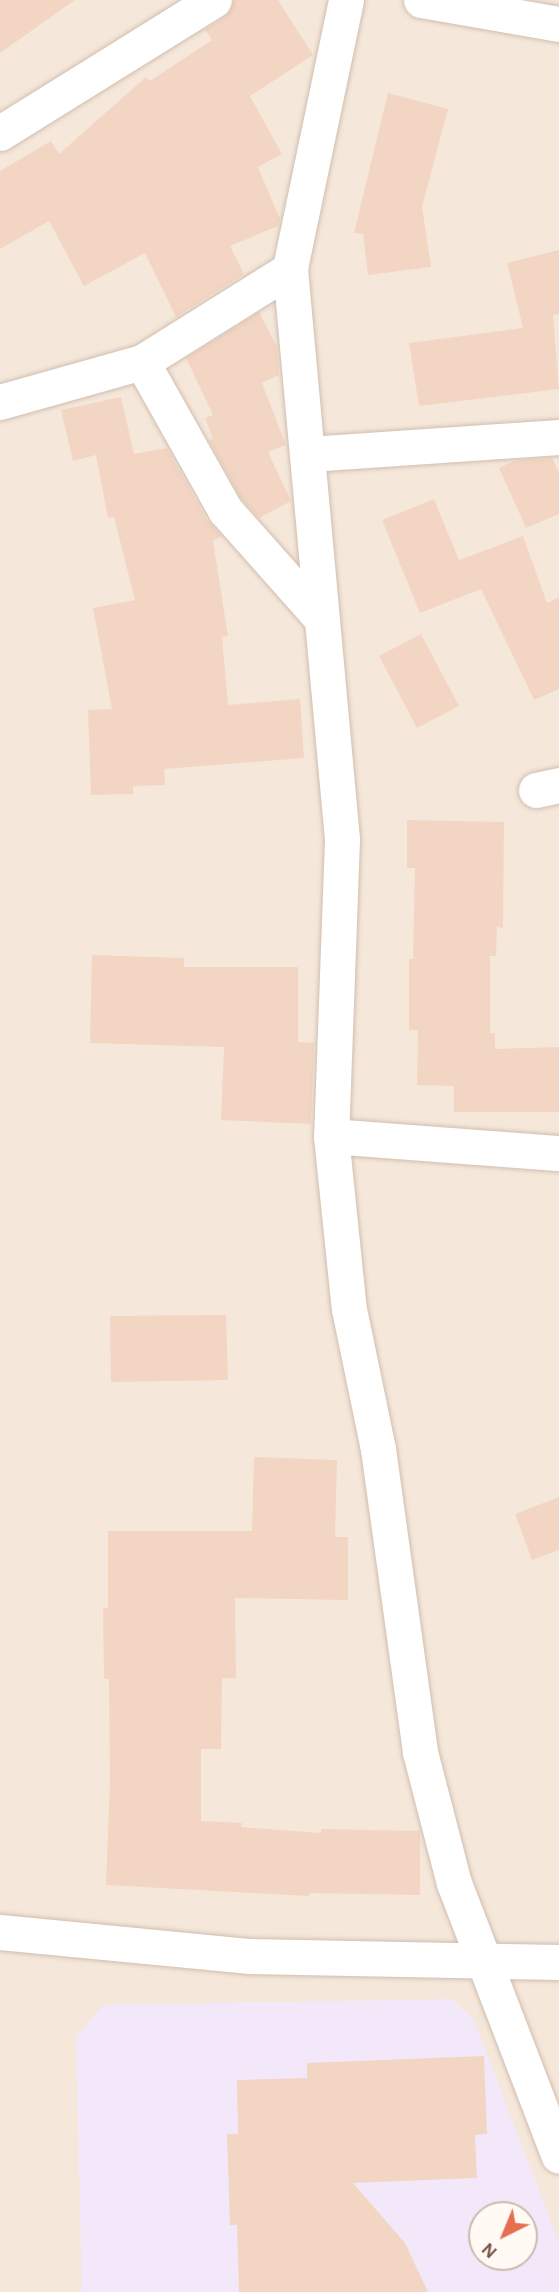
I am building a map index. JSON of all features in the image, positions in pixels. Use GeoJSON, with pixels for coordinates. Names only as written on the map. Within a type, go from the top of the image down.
{"type":"FeatureCollection","features":[{"type":"Feature","properties":{"kind":"street"},"geometry":{"type":"LineString","coordinates":[[0,133],[214,0]]}},
{"type":"Feature","properties":{"kind":"street"},"geometry":{"type":"LineString","coordinates":[[346,0],[290,270],[342,839],[331,1136],[349,1309],[378,1449],[420,1752],[454,1883],[559,2157]]}},
{"type":"Feature","properties":{"kind":"street"},"geometry":{"type":"LineString","coordinates":[[421,0],[495,6],[559,24]]}},
{"type":"Feature","properties":{"kind":"street"},"geometry":{"type":"LineString","coordinates":[[0,402],[142,362],[290,270]]}},
{"type":"Feature","properties":{"kind":"street"},"geometry":{"type":"LineString","coordinates":[[142,362],[225,510],[321,618]]}},
{"type":"Feature","properties":{"kind":"street"},"geometry":{"type":"LineString","coordinates":[[308,454],[559,437]]}},
{"type":"Feature","properties":{"kind":"street"},"geometry":{"type":"LineString","coordinates":[[331,1136],[559,1153]]}},
{"type":"Feature","properties":{"kind":"street"},"geometry":{"type":"LineString","coordinates":[[0,1932],[248,1956],[559,1962]]}},
{"type":"Feature","properties":{"kind":"shaded area"},"geometry":{"type":"Polygon","coordinates":[[[0,0],[559,0],[559,2292],[0,2292],[0,0]]]}},
{"type":"Feature","properties":{"kind":"shaded area"},"geometry":{"type":"Polygon","coordinates":[[[452,1999],[474,2020],[559,2243],[559,2292],[82,2292],[76,2037],[103,2005],[452,1999]]]}},
{"type":"Feature","properties":{"kind":"building"},"geometry":{"type":"Polygon","coordinates":[[[0,0],[75,0],[0,53],[0,0]]]}},
{"type":"Feature","properties":{"kind":"building"},"geometry":{"type":"Polygon","coordinates":[[[234,0],[278,0],[313,55],[250,96],[282,154],[258,167],[280,219],[278,226],[230,246],[244,274],[176,317],[145,253],[84,286],[49,221],[0,249],[0,171],[51,141],[59,154],[146,77],[150,81],[212,40],[205,30],[225,17],[234,0]]]}},
{"type":"Feature","properties":{"kind":"building"},"geometry":{"type":"Polygon","coordinates":[[[388,93],[448,109],[422,207],[431,267],[368,275],[363,234],[354,233],[388,93]]]}},
{"type":"Feature","properties":{"kind":"building"},"geometry":{"type":"Polygon","coordinates":[[[559,250],[559,314],[553,315],[559,389],[419,406],[409,343],[523,328],[507,263],[559,250]]]}},
{"type":"Feature","properties":{"kind":"building"},"geometry":{"type":"Polygon","coordinates":[[[259,312],[277,347],[279,375],[262,383],[286,445],[268,452],[291,501],[259,518],[241,498],[209,440],[213,439],[205,418],[213,415],[186,358],[259,312]]]}},
{"type":"Feature","properties":{"kind":"building"},"geometry":{"type":"Polygon","coordinates":[[[121,397],[134,454],[167,448],[207,520],[222,536],[213,541],[228,636],[222,637],[228,705],[300,699],[304,758],[164,769],[165,785],[133,786],[133,794],[91,795],[88,710],[112,709],[93,608],[135,600],[114,517],[108,518],[96,455],[73,461],[61,410],[121,397]]]}},
{"type":"Feature","properties":{"kind":"building"},"geometry":{"type":"Polygon","coordinates":[[[552,458],[559,472],[559,514],[526,528],[499,468],[517,460],[552,458]]]}},
{"type":"Feature","properties":{"kind":"building"},"geometry":{"type":"Polygon","coordinates":[[[434,499],[459,560],[523,536],[547,603],[559,597],[559,689],[534,700],[481,589],[420,613],[382,520],[434,499]]]}},
{"type":"Feature","properties":{"kind":"building"},"geometry":{"type":"Polygon","coordinates":[[[421,634],[459,706],[417,728],[379,656],[421,634]]]}},
{"type":"Feature","properties":{"kind":"building"},"geometry":{"type":"Polygon","coordinates":[[[407,820],[504,822],[503,929],[497,926],[496,956],[490,956],[490,1033],[495,1033],[495,1049],[559,1047],[559,1112],[454,1112],[454,1086],[417,1085],[418,1030],[409,1030],[409,959],[413,959],[415,868],[407,868],[407,820]]]}},
{"type":"Feature","properties":{"kind":"building"},"geometry":{"type":"Polygon","coordinates":[[[92,955],[184,958],[184,967],[298,967],[298,1042],[314,1043],[311,1124],[221,1120],[224,1047],[90,1043],[92,955]]]}},
{"type":"Feature","properties":{"kind":"building"},"geometry":{"type":"Polygon","coordinates":[[[226,1315],[228,1380],[111,1382],[110,1316],[226,1315]]]}},
{"type":"Feature","properties":{"kind":"building"},"geometry":{"type":"Polygon","coordinates":[[[254,1457],[337,1460],[335,1537],[348,1537],[348,1600],[235,1598],[236,1678],[222,1678],[221,1749],[201,1749],[201,1821],[321,1833],[321,1829],[420,1831],[420,1895],[309,1893],[309,1896],[106,1885],[110,1781],[109,1679],[104,1679],[103,1608],[108,1608],[108,1531],[252,1531],[254,1457]]]}},
{"type":"Feature","properties":{"kind":"building"},"geometry":{"type":"Polygon","coordinates":[[[559,1497],[559,1550],[532,1560],[515,1514],[559,1497]]]}},
{"type":"Feature","properties":{"kind":"building"},"geometry":{"type":"Polygon","coordinates":[[[484,2056],[487,2134],[475,2135],[477,2178],[353,2183],[405,2243],[428,2292],[239,2292],[237,2225],[230,2225],[227,2134],[238,2134],[237,2080],[307,2078],[307,2063],[484,2056]]]}}]}
